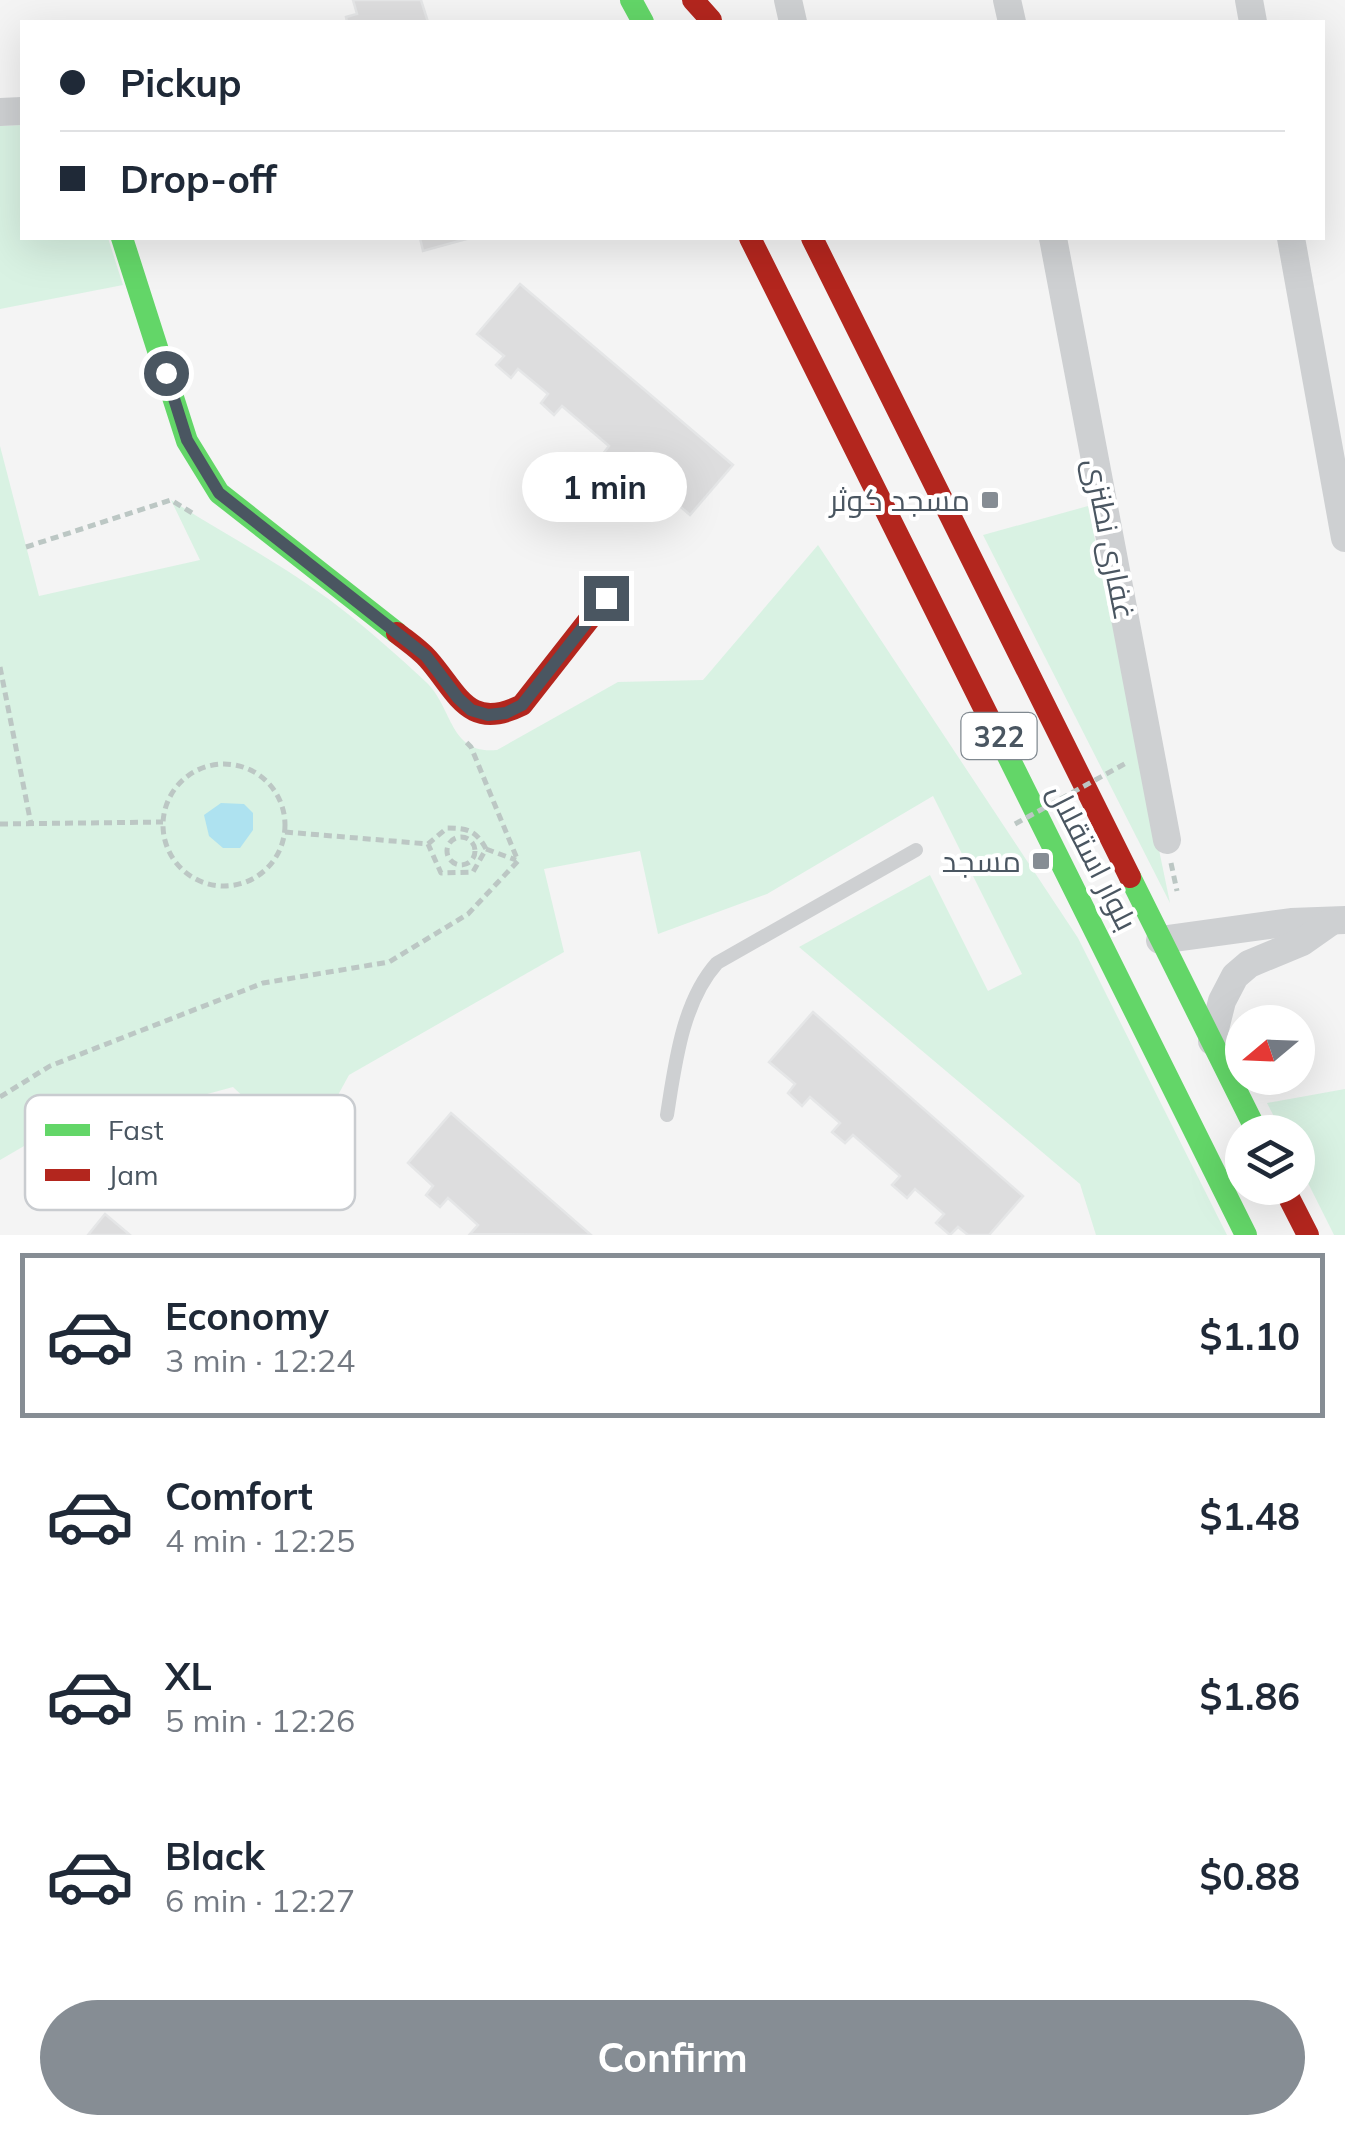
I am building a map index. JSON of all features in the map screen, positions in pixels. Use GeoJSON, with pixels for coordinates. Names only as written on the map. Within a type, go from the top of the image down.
{"type":"FeatureCollection","features":[{"type":"Feature","properties":{"kind":"main road"},"geometry":{"type":"LineString","coordinates":[[694,0],[708,14]]}},
{"type":"Feature","properties":{"kind":"main road"},"geometry":{"type":"LineString","coordinates":[[123,240],[187,440],[219,493],[426,656],[471,710],[488,715],[506,713],[522,705],[606,598]]}},
{"type":"Feature","properties":{"kind":"main road","name":"بلوار استقلال"},"geometry":{"type":"LineString","coordinates":[[751,240],[1246,1235]]}},
{"type":"Feature","properties":{"kind":"main road","name":"بلوار استقلال"},"geometry":{"type":"LineString","coordinates":[[813,240],[1249,1115]]}},
{"type":"Feature","properties":{"kind":"main road"},"geometry":{"type":"LineString","coordinates":[[1293,1205],[1308,1235]]}},
{"type":"Feature","properties":{"kind":"street","name":"غفاری نطنزی"},"geometry":{"type":"LineString","coordinates":[[1052,240],[1167,840]]}},
{"type":"Feature","properties":{"kind":"street"},"geometry":{"type":"LineString","coordinates":[[1292,240],[1345,538]]}},
{"type":"Feature","properties":{"kind":"street"},"geometry":{"type":"LineString","coordinates":[[1160,940],[1292,922],[1337,921]]}},
{"type":"Feature","properties":{"kind":"street"},"geometry":{"type":"LineString","coordinates":[[1212,1041],[1222,1000],[1235,976],[1249,964],[1302,942],[1337,921]]}},
{"type":"Feature","properties":{"kind":"lane"},"geometry":{"type":"LineString","coordinates":[[668,1115],[676,1062],[694,1000],[701,981],[717,963],[916,850]]}},
{"type":"Feature","properties":{"kind":"path"},"geometry":{"type":"LineString","coordinates":[[26,547],[171,500],[204,521]]}},
{"type":"Feature","properties":{"kind":"path"},"geometry":{"type":"LineString","coordinates":[[0,667],[31,824]]}},
{"type":"Feature","properties":{"kind":"path"},"geometry":{"type":"LineString","coordinates":[[458,733],[471,747],[518,861]]}},
{"type":"Feature","properties":{"kind":"path"},"geometry":{"type":"LineString","coordinates":[[1014,824],[1128,762]]}},
{"type":"Feature","properties":{"kind":"path"},"geometry":{"type":"LineString","coordinates":[[210,765],[248,768],[277,794],[284,812],[285,832],[280,852],[250,880],[230,886],[210,884],[190,876],[176,862],[166,843],[167,803],[177,786],[210,765]]}},
{"type":"Feature","properties":{"kind":"path"},"geometry":{"type":"LineString","coordinates":[[0,824],[164,822]]}},
{"type":"Feature","properties":{"kind":"path"},"geometry":{"type":"LineString","coordinates":[[285,832],[428,844],[447,828],[466,828],[478,834],[486,849],[518,861]]}},
{"type":"Feature","properties":{"kind":"path"},"geometry":{"type":"LineString","coordinates":[[456,837],[468,839],[476,846],[474,859],[466,865],[456,865],[447,856],[448,843],[456,837]]}},
{"type":"Feature","properties":{"kind":"path"},"geometry":{"type":"LineString","coordinates":[[428,844],[442,873],[473,872],[486,849]]}},
{"type":"Feature","properties":{"kind":"path"},"geometry":{"type":"LineString","coordinates":[[0,1096],[50,1066],[263,983],[389,962],[468,914],[518,861]]}},
{"type":"Feature","properties":{"kind":"green space"},"geometry":{"type":"Polygon","coordinates":[[[20,125],[20,240],[109,240],[123,285],[0,309],[0,126],[20,125]]]}},
{"type":"Feature","properties":{"kind":"green space"},"geometry":{"type":"Polygon","coordinates":[[[0,446],[39,596],[200,560],[171,500],[299,578],[350,616],[426,682],[461,737],[481,750],[497,750],[618,682],[703,680],[818,545],[1078,938],[1227,1235],[1096,1235],[1080,1184],[799,947],[930,875],[988,991],[1022,974],[933,796],[767,894],[658,934],[640,851],[544,869],[564,952],[349,1075],[338,1095],[241,1095],[233,1087],[204,1095],[25,1095],[25,1145],[0,1160],[0,446]]]}},
{"type":"Feature","properties":{"kind":"green space"},"geometry":{"type":"Polygon","coordinates":[[[1088,506],[1170,903],[983,535],[1088,506]]]}},
{"type":"Feature","properties":{"kind":"green space"},"geometry":{"type":"Polygon","coordinates":[[[1345,1089],[1345,1235],[1334,1235],[1315,1197],[1315,1115],[1273,1115],[1267,1103],[1345,1089]]]}},
{"type":"Feature","properties":{"kind":"water"},"geometry":{"type":"Polygon","coordinates":[[[221,803],[244,804],[253,813],[253,830],[240,848],[223,848],[209,836],[204,815],[221,803]]]}},
{"type":"Feature","properties":{"kind":"building"},"geometry":{"type":"Polygon","coordinates":[[[353,0],[421,0],[427,20],[347,20],[357,14],[353,0]]]}},
{"type":"Feature","properties":{"kind":"building"},"geometry":{"type":"Polygon","coordinates":[[[420,240],[463,240],[423,251],[420,240]]]}},
{"type":"Feature","properties":{"kind":"building"},"geometry":{"type":"Polygon","coordinates":[[[520,284],[733,465],[690,515],[668,496],[661,505],[646,493],[654,484],[624,459],[617,468],[602,455],[609,446],[562,406],[554,415],[541,403],[548,394],[518,369],[511,378],[496,365],[504,356],[477,334],[520,284]]]}},
{"type":"Feature","properties":{"kind":"building"},"geometry":{"type":"Polygon","coordinates":[[[813,1012],[1023,1196],[989,1235],[968,1235],[958,1227],[950,1235],[936,1223],[944,1214],[915,1189],[907,1198],[892,1185],[900,1176],[853,1135],[845,1143],[832,1132],[840,1123],[810,1097],[802,1106],[788,1093],[795,1084],[769,1062],[813,1012]]]}},
{"type":"Feature","properties":{"kind":"building"},"geometry":{"type":"Polygon","coordinates":[[[451,1113],[591,1235],[470,1234],[478,1225],[448,1198],[440,1207],[426,1195],[433,1186],[408,1163],[451,1113]]]}},
{"type":"Feature","properties":{"kind":"building"},"geometry":{"type":"Polygon","coordinates":[[[105,1214],[130,1235],[88,1235],[105,1214]]]}},
{"type":"Feature","properties":{"kind":"traffic: fast"},"geometry":{"type":"LineString","coordinates":[[631,0],[642,20]]}},
{"type":"Feature","properties":{"kind":"traffic: fast"},"geometry":{"type":"LineString","coordinates":[[123,240],[187,441],[219,493],[397,633]]}},
{"type":"Feature","properties":{"kind":"traffic: fast"},"geometry":{"type":"LineString","coordinates":[[994,728],[1246,1235]]}},
{"type":"Feature","properties":{"kind":"traffic: fast"},"geometry":{"type":"LineString","coordinates":[[1130,877],[1249,1115]]}},
{"type":"Feature","properties":{"kind":"traffic: jam"},"geometry":{"type":"LineString","coordinates":[[693,0],[711,20]]}},
{"type":"Feature","properties":{"kind":"traffic: jam"},"geometry":{"type":"LineString","coordinates":[[751,240],[994,728]]}},
{"type":"Feature","properties":{"kind":"traffic: jam"},"geometry":{"type":"LineString","coordinates":[[813,240],[1130,877]]}},
{"type":"Feature","properties":{"kind":"traffic: jam"},"geometry":{"type":"LineString","coordinates":[[397,633],[424,655],[466,705],[489,714],[504,712],[522,705],[606,598]]}},
{"type":"Feature","properties":{"kind":"traffic: jam"},"geometry":{"type":"LineString","coordinates":[[1293,1205],[1308,1235]]}},
{"type":"Feature","properties":{"kind":"place","name":"مسجد کوثر"},"geometry":{"type":"Point","coordinates":[990,500]}},
{"type":"Feature","properties":{"kind":"place","name":"مسجد"},"geometry":{"type":"Point","coordinates":[1041,861]}},
{"type":"Feature","properties":{"kind":"route"},"geometry":{"type":"LineString","coordinates":[[166,373],[187,440],[219,493],[426,656],[471,710],[488,715],[506,713],[522,705],[606,598]]}}]}
